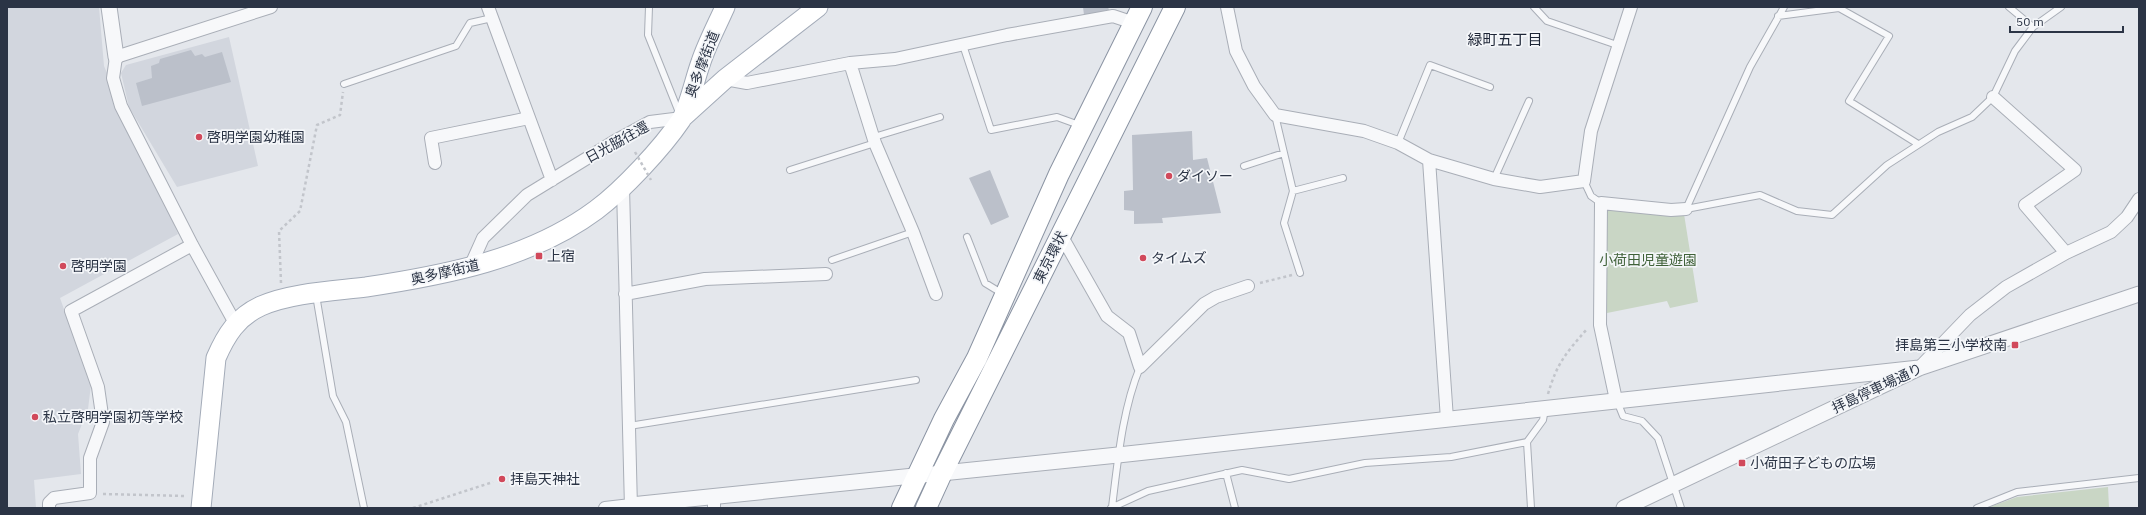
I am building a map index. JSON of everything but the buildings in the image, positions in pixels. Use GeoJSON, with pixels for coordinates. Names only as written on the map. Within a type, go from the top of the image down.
{"type":"FeatureCollection","features":[{"type":"Feature","properties":{"kind":"highway","name":"東京環状"},"geometry":{"type":"LineString","coordinates":[[926,508],[942,473],[1175,7]]}},
{"type":"Feature","properties":{"kind":"highway","name":"東京環状"},"geometry":{"type":"LineString","coordinates":[[902,508],[977,358],[1048,199],[1138,15]]}},
{"type":"Feature","properties":{"kind":"main road","name":"奥多摩街道"},"geometry":{"type":"LineString","coordinates":[[202,502],[216,358],[225,338],[235,323],[260,306],[282,300],[407,281],[506,257],[569,228],[597,209],[623,187],[682,118],[701,60],[725,7]]}},
{"type":"Feature","properties":{"kind":"main road"},"geometry":{"type":"LineString","coordinates":[[682,118],[725,79],[818,7]]}},
{"type":"Feature","properties":{"kind":"street"},"geometry":{"type":"LineString","coordinates":[[109,7],[116,57],[113,78],[121,106],[192,245],[235,323]]}},
{"type":"Feature","properties":{"kind":"street"},"geometry":{"type":"LineString","coordinates":[[116,57],[271,7]]}},
{"type":"Feature","properties":{"kind":"street"},"geometry":{"type":"LineString","coordinates":[[1227,7],[1236,51],[1254,86],[1275,115],[1364,131],[1398,143],[1429,160],[1494,179],[1540,187],[1584,181],[1591,131],[1617,45],[1631,7]]}},
{"type":"Feature","properties":{"kind":"street"},"geometry":{"type":"LineString","coordinates":[[490,12],[552,180]]}},
{"type":"Feature","properties":{"kind":"street"},"geometry":{"type":"LineString","coordinates":[[725,79],[747,83],[850,63],[895,59],[1007,35],[1113,16],[1138,15]]}},
{"type":"Feature","properties":{"kind":"street"},"geometry":{"type":"LineString","coordinates":[[850,63],[874,140],[913,232],[936,294]]}},
{"type":"Feature","properties":{"kind":"street"},"geometry":{"type":"LineString","coordinates":[[1993,97],[2076,170],[2025,205],[2066,253]]}},
{"type":"Feature","properties":{"kind":"street"},"geometry":{"type":"LineString","coordinates":[[435,163],[431,138],[529,118]]}},
{"type":"Feature","properties":{"kind":"street","name":"日光脇往還"},"geometry":{"type":"LineString","coordinates":[[470,266],[483,238],[527,194],[615,141],[650,122],[682,118]]}},
{"type":"Feature","properties":{"kind":"street"},"geometry":{"type":"LineString","coordinates":[[1429,160],[1447,419]]}},
{"type":"Feature","properties":{"kind":"street"},"geometry":{"type":"LineString","coordinates":[[623,187],[631,507]]}},
{"type":"Feature","properties":{"kind":"street"},"geometry":{"type":"LineString","coordinates":[[605,508],[714,502],[942,473],[1919,368],[1970,315],[2006,287],[2066,253],[2111,232],[2127,217],[2139,200]]}},
{"type":"Feature","properties":{"kind":"street"},"geometry":{"type":"LineString","coordinates":[[1616,400],[1600,316],[1601,203],[1671,210],[1686,209]]}},
{"type":"Feature","properties":{"kind":"street"},"geometry":{"type":"LineString","coordinates":[[1061,235],[1107,316],[1129,333],[1140,367],[1204,304],[1216,297],[1248,286]]}},
{"type":"Feature","properties":{"kind":"street"},"geometry":{"type":"LineString","coordinates":[[49,508],[49,502],[54,498],[90,493],[90,458],[103,422],[98,387],[71,311],[192,245]]}},
{"type":"Feature","properties":{"kind":"street"},"geometry":{"type":"LineString","coordinates":[[625,294],[705,279],[826,274]]}},
{"type":"Feature","properties":{"kind":"street","name":"拝島停車場通り"},"geometry":{"type":"LineString","coordinates":[[1624,508],[1919,368],[2139,294]]}},
{"type":"Feature","properties":{"kind":"lane"},"geometry":{"type":"LineString","coordinates":[[649,7],[648,36],[675,105],[682,118]]}},
{"type":"Feature","properties":{"kind":"lane"},"geometry":{"type":"LineString","coordinates":[[1534,7],[1547,21],[1617,45]]}},
{"type":"Feature","properties":{"kind":"lane"},"geometry":{"type":"LineString","coordinates":[[1686,209],[1750,67],[1784,7]]}},
{"type":"Feature","properties":{"kind":"lane"},"geometry":{"type":"LineString","coordinates":[[2009,7],[2033,27]]}},
{"type":"Feature","properties":{"kind":"lane"},"geometry":{"type":"LineString","coordinates":[[1686,209],[1760,195],[1797,211],[1832,214],[1887,165],[1918,144],[1972,117],[1993,97],[2015,51],[2033,27],[2061,7]]}},
{"type":"Feature","properties":{"kind":"lane"},"geometry":{"type":"LineString","coordinates":[[1778,16],[1839,8],[1889,36],[1849,101],[1918,144]]}},
{"type":"Feature","properties":{"kind":"lane"},"geometry":{"type":"LineString","coordinates":[[344,84],[456,46],[470,23],[490,12]]}},
{"type":"Feature","properties":{"kind":"lane"},"geometry":{"type":"LineString","coordinates":[[963,45],[990,130],[1057,117],[1083,126]]}},
{"type":"Feature","properties":{"kind":"lane"},"geometry":{"type":"LineString","coordinates":[[1398,143],[1430,65],[1490,87]]}},
{"type":"Feature","properties":{"kind":"lane"},"geometry":{"type":"LineString","coordinates":[[1494,179],[1529,101]]}},
{"type":"Feature","properties":{"kind":"lane"},"geometry":{"type":"LineString","coordinates":[[1275,115],[1293,191],[1284,223],[1300,273]]}},
{"type":"Feature","properties":{"kind":"lane"},"geometry":{"type":"LineString","coordinates":[[790,170],[940,117]]}},
{"type":"Feature","properties":{"kind":"lane"},"geometry":{"type":"LineString","coordinates":[[1244,166],[1284,153]]}},
{"type":"Feature","properties":{"kind":"lane"},"geometry":{"type":"LineString","coordinates":[[1293,191],[1343,178]]}},
{"type":"Feature","properties":{"kind":"lane"},"geometry":{"type":"LineString","coordinates":[[1584,181],[1590,196],[1601,203]]}},
{"type":"Feature","properties":{"kind":"lane"},"geometry":{"type":"LineString","coordinates":[[832,260],[913,232]]}},
{"type":"Feature","properties":{"kind":"lane"},"geometry":{"type":"LineString","coordinates":[[967,237],[985,283],[1005,296]]}},
{"type":"Feature","properties":{"kind":"lane"},"geometry":{"type":"LineString","coordinates":[[316,294],[333,396],[346,422],[364,508]]}},
{"type":"Feature","properties":{"kind":"lane"},"geometry":{"type":"LineString","coordinates":[[1112,508],[1118,455],[1132,388],[1140,367]]}},
{"type":"Feature","properties":{"kind":"lane"},"geometry":{"type":"LineString","coordinates":[[629,426],[916,380]]}},
{"type":"Feature","properties":{"kind":"lane"},"geometry":{"type":"LineString","coordinates":[[1616,400],[1623,416],[1642,421],[1658,438],[1681,508]]}},
{"type":"Feature","properties":{"kind":"lane"},"geometry":{"type":"LineString","coordinates":[[1531,508],[1527,442],[1543,420],[1545,408]]}},
{"type":"Feature","properties":{"kind":"lane"},"geometry":{"type":"LineString","coordinates":[[1112,508],[1148,491],[1242,470],[1289,479],[1365,463],[1451,457],[1527,442]]}},
{"type":"Feature","properties":{"kind":"lane"},"geometry":{"type":"LineString","coordinates":[[1226,474],[1235,508]]}},
{"type":"Feature","properties":{"kind":"lane"},"geometry":{"type":"LineString","coordinates":[[1977,508],[2016,492],[2139,478]]}},
{"type":"Feature","properties":{"kind":"path"},"geometry":{"type":"LineString","coordinates":[[282,300],[279,231],[300,211],[317,126],[340,115],[344,84]]}},
{"type":"Feature","properties":{"kind":"path"},"geometry":{"type":"LineString","coordinates":[[635,152],[651,180]]}},
{"type":"Feature","properties":{"kind":"path"},"geometry":{"type":"LineString","coordinates":[[1248,286],[1300,273]]}},
{"type":"Feature","properties":{"kind":"path"},"geometry":{"type":"LineString","coordinates":[[1545,408],[1554,373],[1562,357],[1600,316]]}},
{"type":"Feature","properties":{"kind":"path"},"geometry":{"type":"LineString","coordinates":[[413,508],[493,482]]}},
{"type":"Feature","properties":{"kind":"path"},"geometry":{"type":"LineString","coordinates":[[90,493],[202,502]]}},
{"type":"Feature","properties":{"kind":"shaded area","name":"啓明学園"},"geometry":{"type":"Polygon","coordinates":[[[7,7],[99,7],[104,66],[178,234],[60,298],[91,385],[88,409],[78,434],[81,474],[34,480],[36,508],[7,508],[7,7]]]}},
{"type":"Feature","properties":{"kind":"shaded area","name":"啓明学園幼稚園"},"geometry":{"type":"Polygon","coordinates":[[[229,37],[258,166],[177,187],[129,107],[121,73],[126,65],[229,37]]]}},
{"type":"Feature","properties":{"kind":"green space","name":"小荷田児童遊園"},"geometry":{"type":"Polygon","coordinates":[[[1613,209],[1684,214],[1698,302],[1670,308],[1667,301],[1607,313],[1602,213],[1613,209]]]}},
{"type":"Feature","properties":{"kind":"green space"},"geometry":{"type":"Polygon","coordinates":[[[2108,487],[2109,508],[1987,508],[2017,497],[2108,487]]]}},
{"type":"Feature","properties":{"kind":"place","name":"啓明学園幼稚園"},"geometry":{"type":"Point","coordinates":[199,137]}},
{"type":"Feature","properties":{"kind":"place","name":"ダイソー"},"geometry":{"type":"Point","coordinates":[1169,176]}},
{"type":"Feature","properties":{"kind":"place","name":"上宿"},"geometry":{"type":"Point","coordinates":[539,256]}},
{"type":"Feature","properties":{"kind":"place","name":"タイムズ"},"geometry":{"type":"Point","coordinates":[1143,258]}},
{"type":"Feature","properties":{"kind":"place","name":"啓明学園"},"geometry":{"type":"Point","coordinates":[63,266]}},
{"type":"Feature","properties":{"kind":"place","name":"拝島第三小学校南"},"geometry":{"type":"Point","coordinates":[2015,345]}},
{"type":"Feature","properties":{"kind":"place","name":"私立啓明学園初等学校"},"geometry":{"type":"Point","coordinates":[35,417]}},
{"type":"Feature","properties":{"kind":"place","name":"小荷田子どもの広場"},"geometry":{"type":"Point","coordinates":[1742,463]}},
{"type":"Feature","properties":{"kind":"place","name":"拝島天神社"},"geometry":{"type":"Point","coordinates":[502,479]}},
{"type":"Feature","properties":{"kind":"district","name":"緑町五丁目"},"geometry":{"type":"Point","coordinates":[1505,39]}}]}
